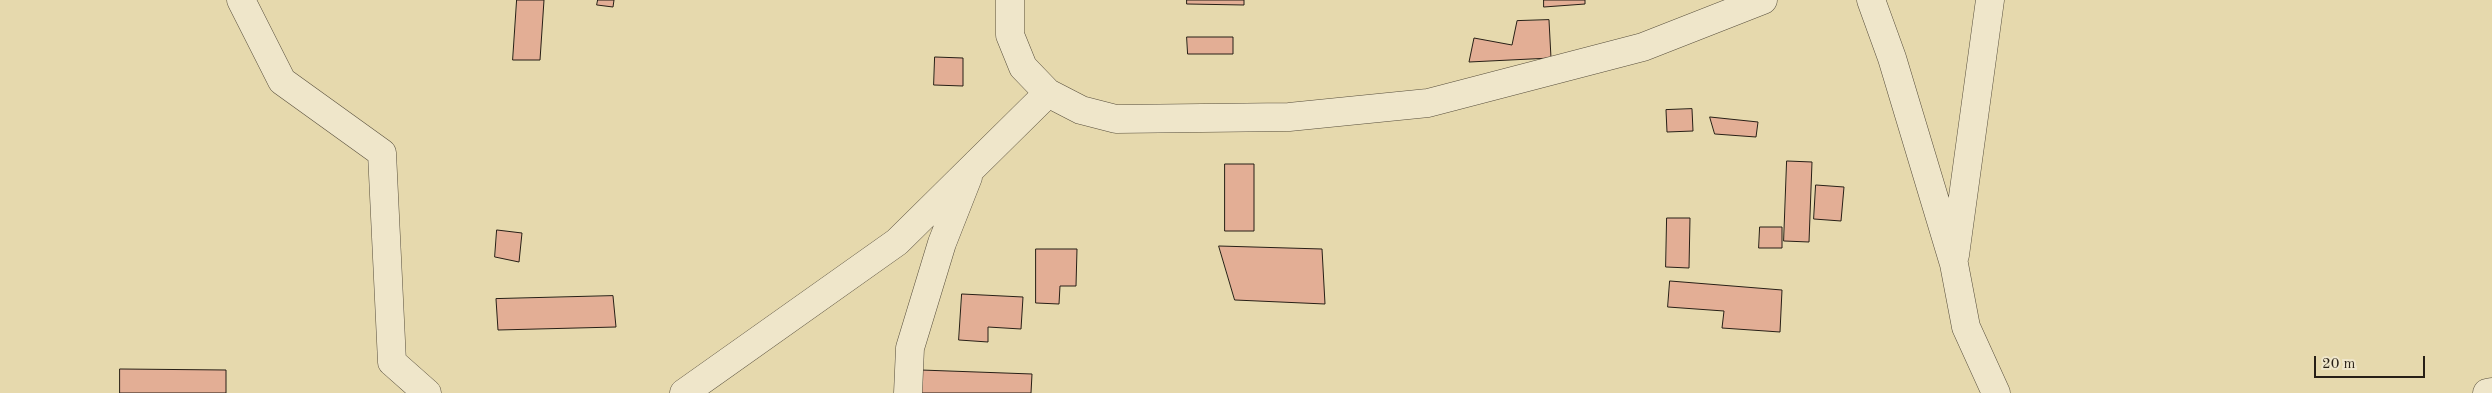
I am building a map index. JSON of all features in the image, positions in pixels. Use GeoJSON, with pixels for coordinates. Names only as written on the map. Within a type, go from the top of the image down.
{"type":"FeatureCollection","features":[{"type":"Feature","properties":{"kind":"street"},"geometry":{"type":"LineString","coordinates":[[241,0],[282,81],[382,153],[392,362],[427,393]]}},
{"type":"Feature","properties":{"kind":"street"},"geometry":{"type":"LineString","coordinates":[[1010,0],[1010,35],[1022,67],[1048,93],[1081,110],[1116,119],[1289,117],[1428,103],[1643,47],[1763,0]]}},
{"type":"Feature","properties":{"kind":"street"},"geometry":{"type":"LineString","coordinates":[[1871,0],[1892,58],[1954,264],[1966,327],[1996,393]]}},
{"type":"Feature","properties":{"kind":"street"},"geometry":{"type":"LineString","coordinates":[[1954,264],[1990,0]]}},
{"type":"Feature","properties":{"kind":"street"},"geometry":{"type":"LineString","coordinates":[[684,393],[897,242],[1048,93]]}},
{"type":"Feature","properties":{"kind":"street"},"geometry":{"type":"LineString","coordinates":[[908,393],[910,348],[942,243],[972,168]]}},
{"type":"Feature","properties":{"kind":"street"},"geometry":{"type":"LineString","coordinates":[[2487,393],[2492,392]]}},
{"type":"Feature","properties":{"kind":"building"},"geometry":{"type":"Polygon","coordinates":[[[517,0],[544,0],[540,60],[513,60],[517,0]]]}},
{"type":"Feature","properties":{"kind":"building"},"geometry":{"type":"Polygon","coordinates":[[[598,0],[614,0],[613,7],[597,5],[598,0]]]}},
{"type":"Feature","properties":{"kind":"building"},"geometry":{"type":"Polygon","coordinates":[[[1187,0],[1244,0],[1244,5],[1187,4],[1187,0]]]}},
{"type":"Feature","properties":{"kind":"building"},"geometry":{"type":"Polygon","coordinates":[[[1544,0],[1585,0],[1585,4],[1544,7],[1544,0]]]}},
{"type":"Feature","properties":{"kind":"building"},"geometry":{"type":"Polygon","coordinates":[[[1549,20],[1551,58],[1469,62],[1474,38],[1512,45],[1517,21],[1549,20]]]}},
{"type":"Feature","properties":{"kind":"building"},"geometry":{"type":"Polygon","coordinates":[[[1187,37],[1233,37],[1233,54],[1188,54],[1187,37]]]}},
{"type":"Feature","properties":{"kind":"building"},"geometry":{"type":"Polygon","coordinates":[[[935,57],[963,58],[963,86],[934,85],[935,57]]]}},
{"type":"Feature","properties":{"kind":"building"},"geometry":{"type":"Polygon","coordinates":[[[1692,109],[1693,131],[1667,132],[1666,110],[1692,109]]]}},
{"type":"Feature","properties":{"kind":"building"},"geometry":{"type":"Polygon","coordinates":[[[1710,117],[1758,122],[1756,137],[1715,134],[1710,117]]]}},
{"type":"Feature","properties":{"kind":"building"},"geometry":{"type":"Polygon","coordinates":[[[1787,161],[1812,162],[1809,242],[1784,241],[1787,161]]]}},
{"type":"Feature","properties":{"kind":"building"},"geometry":{"type":"Polygon","coordinates":[[[1225,164],[1254,164],[1254,231],[1225,231],[1225,164]]]}},
{"type":"Feature","properties":{"kind":"building"},"geometry":{"type":"Polygon","coordinates":[[[1816,185],[1844,187],[1841,221],[1814,219],[1816,185]]]}},
{"type":"Feature","properties":{"kind":"building"},"geometry":{"type":"Polygon","coordinates":[[[1667,218],[1690,218],[1689,268],[1666,267],[1667,218]]]}},
{"type":"Feature","properties":{"kind":"building"},"geometry":{"type":"Polygon","coordinates":[[[1760,227],[1782,227],[1782,248],[1759,248],[1760,227]]]}},
{"type":"Feature","properties":{"kind":"building"},"geometry":{"type":"Polygon","coordinates":[[[497,230],[522,233],[519,262],[495,257],[497,230]]]}},
{"type":"Feature","properties":{"kind":"building"},"geometry":{"type":"Polygon","coordinates":[[[1219,246],[1322,249],[1325,304],[1235,300],[1219,246]]]}},
{"type":"Feature","properties":{"kind":"building"},"geometry":{"type":"Polygon","coordinates":[[[1036,249],[1077,249],[1076,286],[1060,286],[1059,304],[1036,303],[1036,249]]]}},
{"type":"Feature","properties":{"kind":"building"},"geometry":{"type":"Polygon","coordinates":[[[1670,281],[1782,290],[1780,332],[1722,328],[1724,311],[1668,307],[1670,281]]]}},
{"type":"Feature","properties":{"kind":"building"},"geometry":{"type":"Polygon","coordinates":[[[962,294],[1023,297],[1021,329],[988,327],[988,342],[959,340],[962,294]]]}},
{"type":"Feature","properties":{"kind":"building"},"geometry":{"type":"Polygon","coordinates":[[[613,296],[616,327],[498,330],[496,299],[613,296]]]}},
{"type":"Feature","properties":{"kind":"building"},"geometry":{"type":"Polygon","coordinates":[[[120,369],[226,370],[226,393],[120,393],[120,369]]]}},
{"type":"Feature","properties":{"kind":"building"},"geometry":{"type":"Polygon","coordinates":[[[921,370],[1032,374],[1031,393],[920,393],[921,370]]]}}]}
